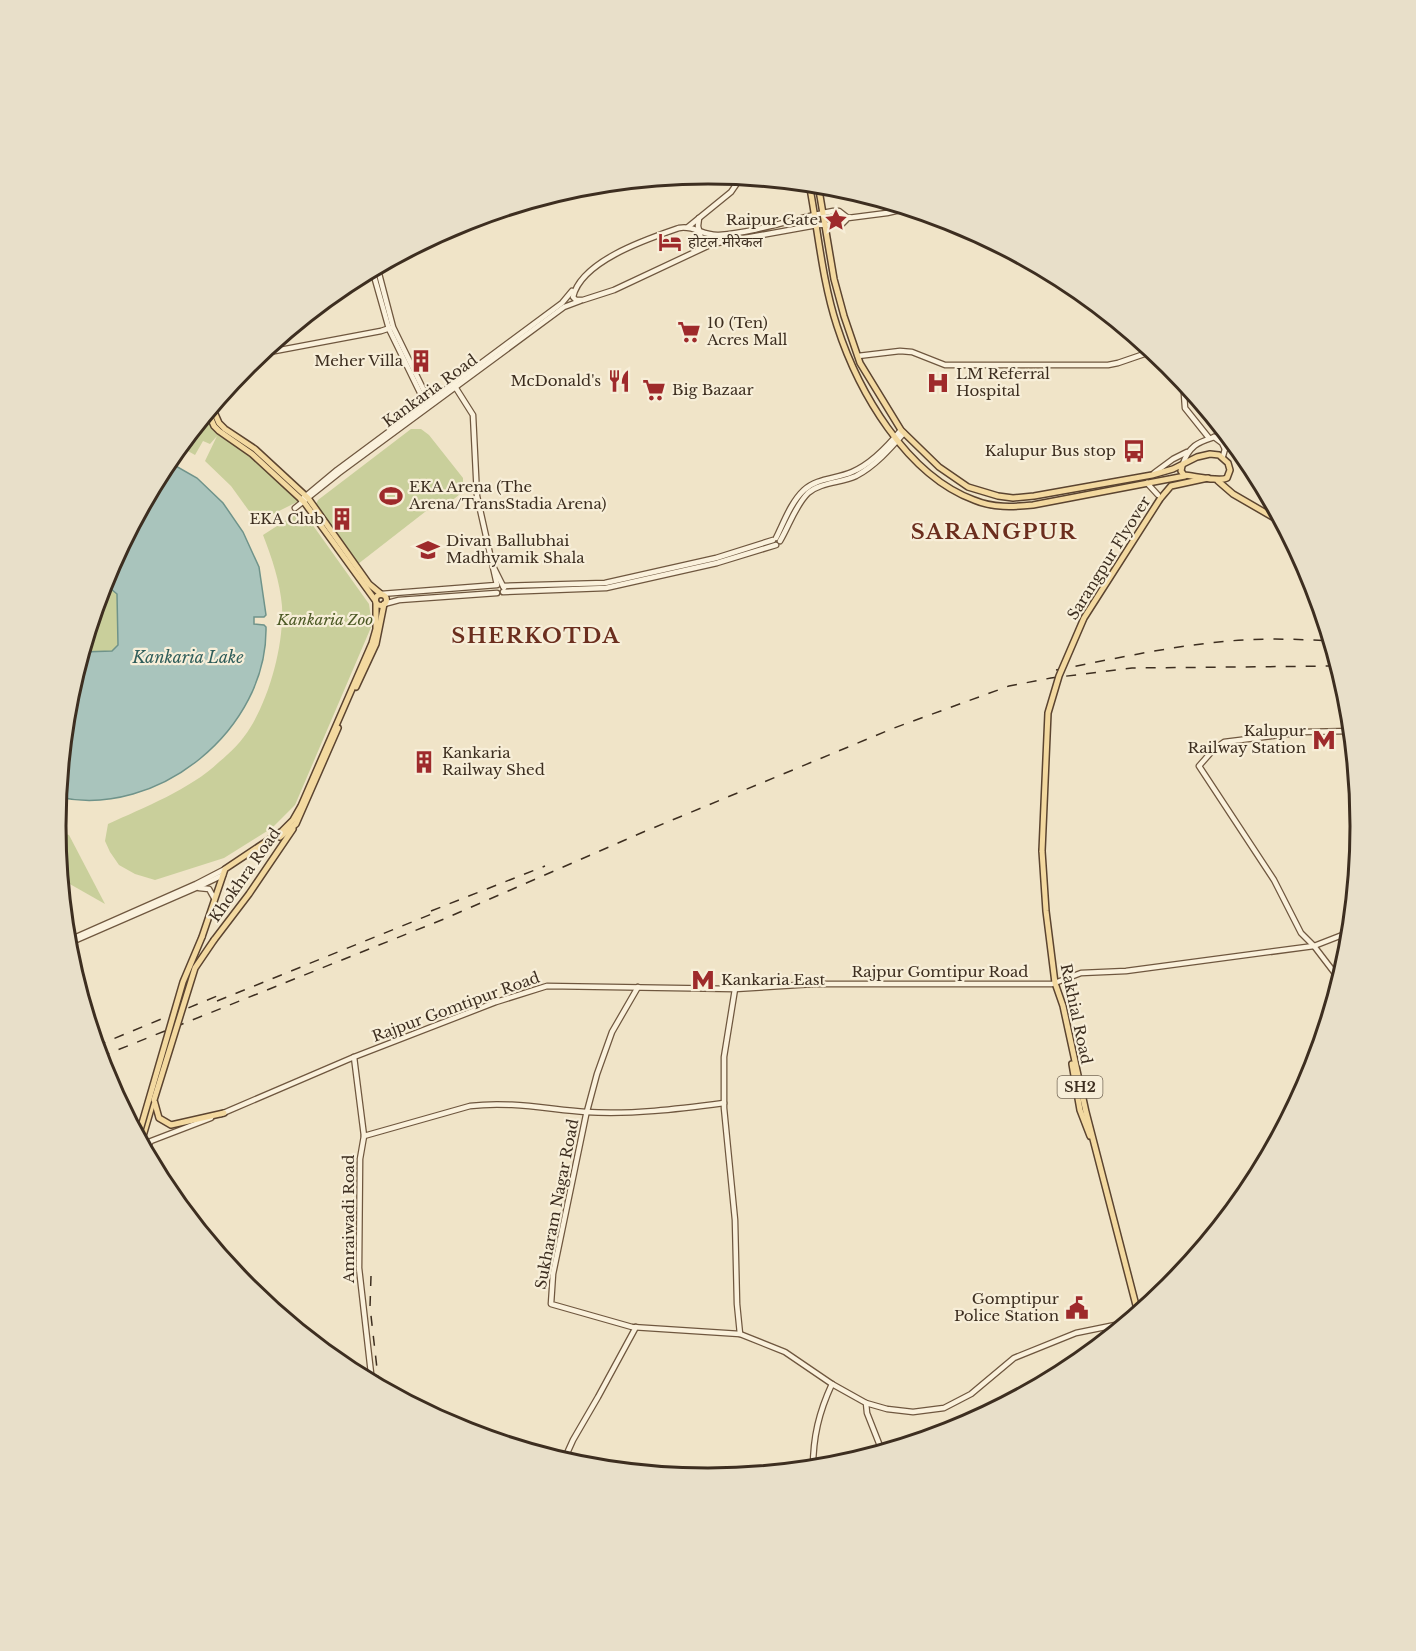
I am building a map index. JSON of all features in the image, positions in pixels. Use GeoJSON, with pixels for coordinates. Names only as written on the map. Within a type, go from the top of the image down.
{"type":"FeatureCollection","features":[{"type":"Feature","properties":{"kind":"main road"},"geometry":{"type":"LineString","coordinates":[[503,592],[493,566],[477,496],[472,414],[454,386],[562,303],[590,270],[615,254],[664,233],[688,227],[731,192],[736,185]]}},
{"type":"Feature","properties":{"kind":"main road"},"geometry":{"type":"LineString","coordinates":[[811,192],[825,282],[852,366],[896,439],[933,476],[966,496],[991,505],[1009,507],[1033,505],[1187,476],[1210,478],[1269,515]]}},
{"type":"Feature","properties":{"kind":"main road"},"geometry":{"type":"LineString","coordinates":[[820,194],[834,279],[858,356],[903,431],[939,466],[968,487],[998,496],[1013,498],[1034,496],[1152,475],[1182,466],[1206,454],[1223,456],[1228,463],[1230,470],[1227,478],[1218,481]]}},
{"type":"Feature","properties":{"kind":"main road"},"geometry":{"type":"LineString","coordinates":[[688,227],[708,236],[734,233],[839,211],[848,218]]}},
{"type":"Feature","properties":{"kind":"main road"},"geometry":{"type":"LineString","coordinates":[[699,218],[703,247],[817,225],[842,224],[848,218],[894,211]]}},
{"type":"Feature","properties":{"kind":"main road","name":"Kankaria Road"},"geometry":{"type":"LineString","coordinates":[[304,499],[564,306],[647,276],[703,247]]}},
{"type":"Feature","properties":{"kind":"main road"},"geometry":{"type":"LineString","coordinates":[[378,275],[391,328]]}},
{"type":"Feature","properties":{"kind":"main road"},"geometry":{"type":"LineString","coordinates":[[375,277],[391,328],[428,405]]}},
{"type":"Feature","properties":{"kind":"main road"},"geometry":{"type":"LineString","coordinates":[[574,289],[573,297],[576,300],[583,300]]}},
{"type":"Feature","properties":{"kind":"main road"},"geometry":{"type":"LineString","coordinates":[[277,350],[391,328]]}},
{"type":"Feature","properties":{"kind":"main road"},"geometry":{"type":"LineString","coordinates":[[858,356],[875,352],[912,352],[945,365],[1108,364],[1143,354]]}},
{"type":"Feature","properties":{"kind":"main road"},"geometry":{"type":"LineString","coordinates":[[1184,394],[1185,408],[1212,438],[1222,443],[1225,449],[1223,456]]}},
{"type":"Feature","properties":{"kind":"main road"},"geometry":{"type":"LineString","coordinates":[[215,414],[219,423],[255,449],[304,499],[369,584],[386,597],[376,644],[363,667]]}},
{"type":"Feature","properties":{"kind":"main road"},"geometry":{"type":"LineString","coordinates":[[211,419],[219,431],[252,454],[304,499],[380,605],[399,600],[596,586]]}},
{"type":"Feature","properties":{"kind":"main road"},"geometry":{"type":"LineString","coordinates":[[282,844],[283,833],[301,811],[363,667],[376,629],[376,597],[381,594],[500,585],[606,588],[717,563],[776,541],[800,503],[816,487],[855,476],[870,467],[903,431]]}},
{"type":"Feature","properties":{"kind":"main road"},"geometry":{"type":"LineString","coordinates":[[1152,475],[1197,443],[1218,436]]}},
{"type":"Feature","properties":{"kind":"main road"},"geometry":{"type":"LineString","coordinates":[[1187,476],[1182,473],[1182,466],[1188,451]]}},
{"type":"Feature","properties":{"kind":"main road","name":"Sarangpur Flyover"},"geometry":{"type":"LineString","coordinates":[[1042,854],[1048,713],[1059,676],[1084,618],[1168,486],[1168,479],[1173,469]]}},
{"type":"Feature","properties":{"kind":"main road"},"geometry":{"type":"LineString","coordinates":[[1168,486],[1210,478]]}},
{"type":"Feature","properties":{"kind":"main road"},"geometry":{"type":"LineString","coordinates":[[1147,483],[1159,497]]}},
{"type":"Feature","properties":{"kind":"main road"},"geometry":{"type":"LineString","coordinates":[[1233,494],[1239,488]]}},
{"type":"Feature","properties":{"kind":"main road"},"geometry":{"type":"LineString","coordinates":[[296,508],[304,499]]}},
{"type":"Feature","properties":{"kind":"main road"},"geometry":{"type":"LineString","coordinates":[[497,593],[495,589],[500,585]]}},
{"type":"Feature","properties":{"kind":"main road"},"geometry":{"type":"LineString","coordinates":[[1333,971],[1301,933],[1274,880],[1200,765],[1214,749],[1224,742],[1303,732],[1343,731]]}},
{"type":"Feature","properties":{"kind":"main road","name":"Khokhra Road"},"geometry":{"type":"LineString","coordinates":[[144,1132],[195,968],[249,894],[296,824],[301,811]]}},
{"type":"Feature","properties":{"kind":"main road"},"geometry":{"type":"LineString","coordinates":[[76,938],[198,887],[296,824]]}},
{"type":"Feature","properties":{"kind":"main road","name":"Rakhial Road"},"geometry":{"type":"LineString","coordinates":[[1042,854],[1053,984],[1063,1006],[1086,1112],[1135,1305]]}},
{"type":"Feature","properties":{"kind":"main road"},"geometry":{"type":"LineString","coordinates":[[76,938],[224,872]]}},
{"type":"Feature","properties":{"kind":"main road","name":"Khokhra Road"},"geometry":{"type":"LineString","coordinates":[[141,1126],[183,982],[202,937],[224,872]]}},
{"type":"Feature","properties":{"kind":"main road"},"geometry":{"type":"LineString","coordinates":[[198,887],[209,890],[214,898]]}},
{"type":"Feature","properties":{"kind":"main road","name":"Rajpur Gomtipur Road"},"geometry":{"type":"LineString","coordinates":[[150,1142],[224,1113],[354,1057],[496,1002],[547,986],[735,989],[814,984],[1053,984],[1081,973],[1126,971],[1314,946],[1341,936]]}},
{"type":"Feature","properties":{"kind":"main road","name":"Sukharam Nagar Road"},"geometry":{"type":"LineString","coordinates":[[636,1327],[551,1305],[553,1274],[597,1074],[612,1032],[638,987]]}},
{"type":"Feature","properties":{"kind":"main road"},"geometry":{"type":"LineString","coordinates":[[735,989],[724,1057],[724,1103],[735,1220],[740,1334]]}},
{"type":"Feature","properties":{"kind":"main road","name":"Amraiwadi Road"},"geometry":{"type":"LineString","coordinates":[[354,1057],[364,1136],[360,1159],[359,1268],[371,1371]]}},
{"type":"Feature","properties":{"kind":"main road"},"geometry":{"type":"LineString","coordinates":[[154,1100],[159,1118],[171,1125],[224,1113]]}},
{"type":"Feature","properties":{"kind":"main road"},"geometry":{"type":"LineString","coordinates":[[364,1136],[479,1104],[587,1112],[650,1111],[724,1103]]}},
{"type":"Feature","properties":{"kind":"main road"},"geometry":{"type":"LineString","coordinates":[[568,1452],[636,1327],[740,1334],[785,1352],[832,1384],[866,1403],[887,1409],[913,1412],[944,1408],[971,1394],[1014,1358],[1076,1333],[1109,1326]]}},
{"type":"Feature","properties":{"kind":"main road"},"geometry":{"type":"LineString","coordinates":[[813,1458],[813,1444],[819,1417],[832,1384]]}},
{"type":"Feature","properties":{"kind":"main road"},"geometry":{"type":"LineString","coordinates":[[866,1403],[867,1413],[879,1444]]}},
{"type":"Feature","properties":{"kind":"green space"},"geometry":{"type":"Polygon","coordinates":[[[211,420],[219,431],[301,500],[257,522],[231,486],[205,461],[217,436],[210,444],[203,441],[195,455],[187,451],[211,420]]]}},
{"type":"Feature","properties":{"kind":"green space","name":"EKA Arena (The Arena/TransStadia Arena)"},"geometry":{"type":"Polygon","coordinates":[[[411,429],[421,429],[429,435],[463,478],[463,489],[449,503],[433,510],[430,508],[358,564],[316,504],[318,500],[411,429]]]}},
{"type":"Feature","properties":{"kind":"green space","name":"Kankaria Zoo"},"geometry":{"type":"Polygon","coordinates":[[[302,510],[369,604],[372,625],[295,805],[272,828],[224,858],[155,880],[135,874],[119,865],[110,852],[105,841],[108,824],[195,781],[228,755],[250,728],[264,701],[281,637],[281,597],[263,535],[302,510]]]}},
{"type":"Feature","properties":{"kind":"green space"},"geometry":{"type":"Polygon","coordinates":[[[111,589],[117,593],[118,645],[112,651],[90,652],[111,589]]]}},
{"type":"Feature","properties":{"kind":"green space"},"geometry":{"type":"Polygon","coordinates":[[[66,834],[69,835],[105,904],[69,883],[66,834]]]}},
{"type":"Feature","properties":{"kind":"water","name":"Kankaria Lake"},"geometry":{"type":"Polygon","coordinates":[[[176,466],[197,478],[223,503],[243,532],[259,567],[266,615],[254,617],[254,624],[266,627],[262,664],[248,700],[227,731],[200,758],[168,780],[133,794],[96,800],[67,798],[71,742],[78,700],[90,652],[112,651],[118,645],[117,594],[111,589],[132,542],[152,504],[176,466]]]}},
{"type":"Feature","properties":{"kind":"railway"},"geometry":{"type":"LineString","coordinates":[[1056,670],[1207,643],[1267,639],[1322,641]]}},
{"type":"Feature","properties":{"kind":"railway"},"geometry":{"type":"LineString","coordinates":[[108,1054],[444,919],[641,833],[894,728],[1009,686],[1051,678],[1132,668],[1330,666]]}},
{"type":"Feature","properties":{"kind":"railway"},"geometry":{"type":"LineString","coordinates":[[431,911],[545,866]]}},
{"type":"Feature","properties":{"kind":"railway"},"geometry":{"type":"LineString","coordinates":[[217,1001],[439,911]]}},
{"type":"Feature","properties":{"kind":"railway"},"geometry":{"type":"LineString","coordinates":[[104,1043],[222,994]]}},
{"type":"Feature","properties":{"kind":"railway"},"geometry":{"type":"LineString","coordinates":[[371,1276],[370,1307],[378,1375]]}},
{"type":"Feature","properties":{"kind":"place","name":"Raipur Gate"},"geometry":{"type":"Point","coordinates":[836,220]}},
{"type":"Feature","properties":{"kind":"place","name":"होटल मीरेकल"},"geometry":{"type":"Point","coordinates":[670,242]}},
{"type":"Feature","properties":{"kind":"place","name":"10 (Ten) Acres Mall"},"geometry":{"type":"Point","coordinates":[689,332]}},
{"type":"Feature","properties":{"kind":"place","name":"Meher Villa"},"geometry":{"type":"Point","coordinates":[421,361]}},
{"type":"Feature","properties":{"kind":"place","name":"McDonald's"},"geometry":{"type":"Point","coordinates":[619,381]}},
{"type":"Feature","properties":{"kind":"place","name":"LM Referral Hospital"},"geometry":{"type":"Point","coordinates":[938,383]}},
{"type":"Feature","properties":{"kind":"place","name":"Big Bazaar"},"geometry":{"type":"Point","coordinates":[654,390]}},
{"type":"Feature","properties":{"kind":"place","name":"Kalupur Bus stop"},"geometry":{"type":"Point","coordinates":[1134,451]}},
{"type":"Feature","properties":{"kind":"place","name":"EKA Arena (The Arena/TransStadia Arena)"},"geometry":{"type":"Point","coordinates":[391,496]}},
{"type":"Feature","properties":{"kind":"place","name":"EKA Club"},"geometry":{"type":"Point","coordinates":[342,519]}},
{"type":"Feature","properties":{"kind":"place","name":"Divan Ballubhai Madhyamik Shala"},"geometry":{"type":"Point","coordinates":[428,550]}},
{"type":"Feature","properties":{"kind":"place","name":"Kalupur Railway Station"},"geometry":{"type":"Point","coordinates":[1324,740]}},
{"type":"Feature","properties":{"kind":"place","name":"Kankaria Railway Shed"},"geometry":{"type":"Point","coordinates":[424,762]}},
{"type":"Feature","properties":{"kind":"place","name":"Kankaria East"},"geometry":{"type":"Point","coordinates":[703,980]}},
{"type":"Feature","properties":{"kind":"place","name":"Gomptipur Police Station"},"geometry":{"type":"Point","coordinates":[1077,1308]}},
{"type":"Feature","properties":{"kind":"district","name":"SARANGPUR"},"geometry":{"type":"Point","coordinates":[994,532]}},
{"type":"Feature","properties":{"kind":"district","name":"SHERKOTDA"},"geometry":{"type":"Point","coordinates":[536,636]}}]}
